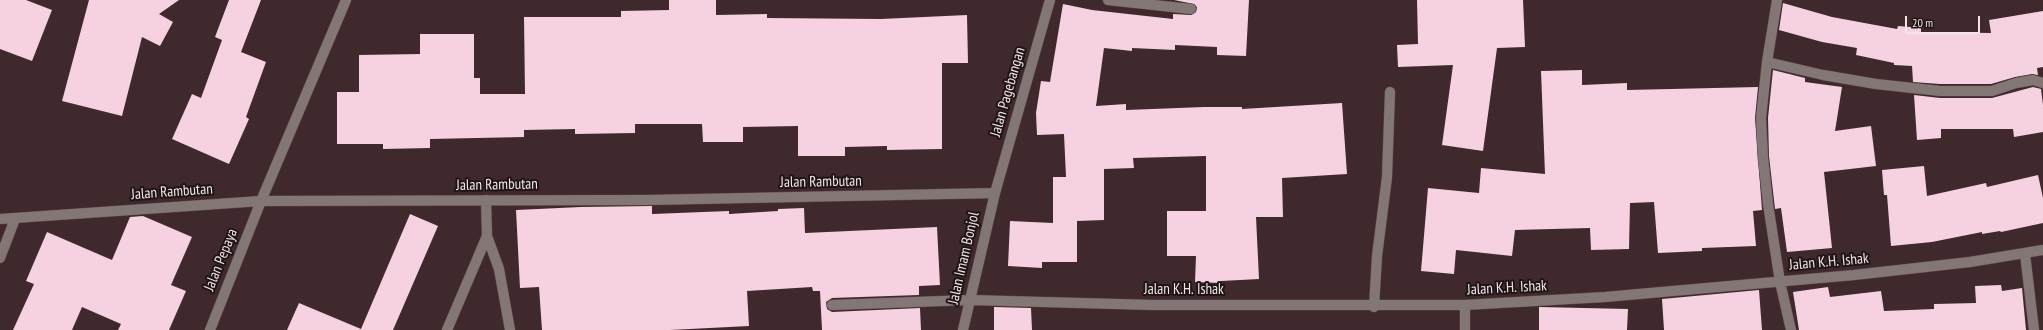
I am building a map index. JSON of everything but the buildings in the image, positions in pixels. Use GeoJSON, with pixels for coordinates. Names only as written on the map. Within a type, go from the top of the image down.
{"type":"FeatureCollection","features":[{"type":"Feature","properties":{"kind":"street","name":"Jalan Pepaya"},"geometry":{"type":"LineString","coordinates":[[210,330],[261,201],[346,0]]}},
{"type":"Feature","properties":{"kind":"street","name":"Jalan Pagebangan"},"geometry":{"type":"LineString","coordinates":[[994,193],[1050,0]]}},
{"type":"Feature","properties":{"kind":"street"},"geometry":{"type":"LineString","coordinates":[[1108,0],[1191,10]]}},
{"type":"Feature","properties":{"kind":"street"},"geometry":{"type":"LineString","coordinates":[[1778,0],[1767,62],[1761,118],[1768,204],[1780,282],[1791,330]]}},
{"type":"Feature","properties":{"kind":"street"},"geometry":{"type":"LineString","coordinates":[[1767,62],[1823,75],[1876,84],[1940,90],[1992,91],[2016,83],[2033,80],[2043,83]]}},
{"type":"Feature","properties":{"kind":"street"},"geometry":{"type":"LineString","coordinates":[[1374,307],[1377,256],[1387,178],[1390,92]]}},
{"type":"Feature","properties":{"kind":"street","name":"Jalan Rambutan"},"geometry":{"type":"LineString","coordinates":[[0,219],[261,201],[647,200],[994,193]]}},
{"type":"Feature","properties":{"kind":"street","name":"Jalan Imam Bonjol"},"geometry":{"type":"LineString","coordinates":[[963,330],[994,193]]}},
{"type":"Feature","properties":{"kind":"street"},"geometry":{"type":"LineString","coordinates":[[486,200],[487,236],[499,269],[510,330]]}},
{"type":"Feature","properties":{"kind":"street"},"geometry":{"type":"LineString","coordinates":[[0,258],[14,219]]}},
{"type":"Feature","properties":{"kind":"street"},"geometry":{"type":"LineString","coordinates":[[447,330],[487,236]]}},
{"type":"Feature","properties":{"kind":"street","name":"Jalan K.H. Ishak"},"geometry":{"type":"LineString","coordinates":[[832,305],[970,300],[1153,305],[1374,307],[1465,306],[1605,297],[1854,275],[2025,254],[2043,250]]}},
{"type":"Feature","properties":{"kind":"street"},"geometry":{"type":"LineString","coordinates":[[2025,254],[2034,330]]}},
{"type":"Feature","properties":{"kind":"street"},"geometry":{"type":"LineString","coordinates":[[1465,306],[1465,330]]}}]}
